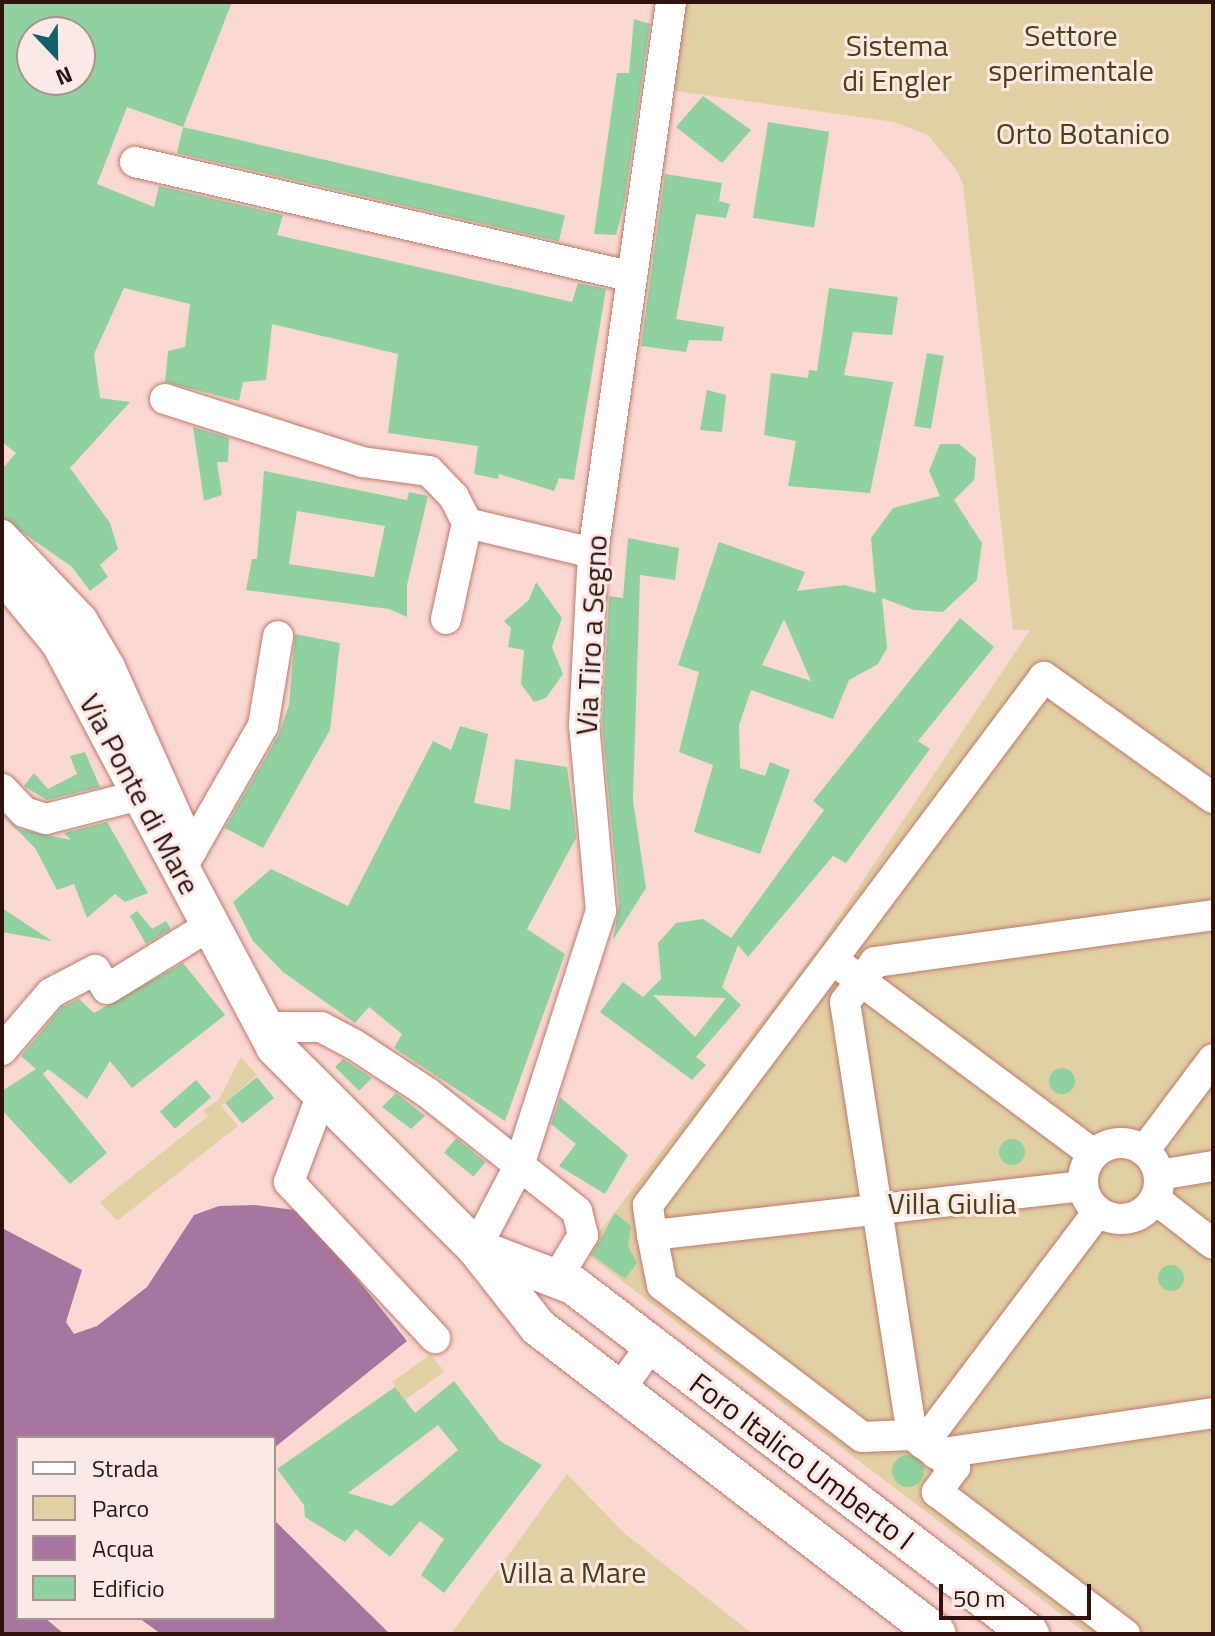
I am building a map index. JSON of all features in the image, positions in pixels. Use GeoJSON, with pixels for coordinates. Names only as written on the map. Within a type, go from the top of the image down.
{"type":"FeatureCollection","features":[{"type":"Feature","properties":{"kind":"main road","name":"Via Ponte di Mare"},"geometry":{"type":"LineString","coordinates":[[2,572],[60,642],[140,795],[186,860],[209,926],[262,1027],[322,1094],[476,1248]]}},
{"type":"Feature","properties":{"kind":"main road","name":"Foro Italico Umberto I"},"geometry":{"type":"LineString","coordinates":[[476,1248],[557,1278],[1030,1634]]}},
{"type":"Feature","properties":{"kind":"main road","name":"Foro Italico Umberto I"},"geometry":{"type":"LineString","coordinates":[[476,1248],[538,1327],[937,1634]]}},
{"type":"Feature","properties":{"kind":"street","name":"Via Tiro a Segno"},"geometry":{"type":"LineString","coordinates":[[476,1248],[505,1203],[519,1166],[601,911],[584,735],[593,553],[629,276],[671,2]]}},
{"type":"Feature","properties":{"kind":"street"},"geometry":{"type":"LineString","coordinates":[[135,162],[629,276]]}},
{"type":"Feature","properties":{"kind":"street"},"geometry":{"type":"LineString","coordinates":[[165,399],[362,462],[429,471],[454,497],[467,523],[446,619]]}},
{"type":"Feature","properties":{"kind":"street"},"geometry":{"type":"LineString","coordinates":[[467,523],[593,553]]}},
{"type":"Feature","properties":{"kind":"street"},"geometry":{"type":"LineString","coordinates":[[2,535],[82,619],[117,680],[186,860]]}},
{"type":"Feature","properties":{"kind":"street"},"geometry":{"type":"LineString","coordinates":[[186,860],[263,726],[278,636]]}},
{"type":"Feature","properties":{"kind":"street"},"geometry":{"type":"LineString","coordinates":[[1213,798],[1044,677],[648,1205],[652,1235],[668,1290],[862,1437],[924,1444],[1213,1413]]}},
{"type":"Feature","properties":{"kind":"street"},"geometry":{"type":"LineString","coordinates":[[2,789],[24,812],[46,819],[140,795]]}},
{"type":"Feature","properties":{"kind":"street"},"geometry":{"type":"LineString","coordinates":[[1125,1634],[937,1492],[955,1467],[924,1444],[874,1208],[845,1002],[875,962],[1213,915]]}},
{"type":"Feature","properties":{"kind":"street"},"geometry":{"type":"LineString","coordinates":[[2,1050],[51,993],[95,970],[107,989],[209,926]]}},
{"type":"Feature","properties":{"kind":"street"},"geometry":{"type":"LineString","coordinates":[[833,960],[1093,1154]]}},
{"type":"Feature","properties":{"kind":"street"},"geometry":{"type":"LineString","coordinates":[[262,1027],[321,1027],[355,1045],[577,1211],[583,1235],[557,1278]]}},
{"type":"Feature","properties":{"kind":"street"},"geometry":{"type":"LineString","coordinates":[[1213,1059],[1153,1175],[1131,1218],[1098,1212],[1083,1186],[1093,1154],[1118,1143],[1153,1175],[1213,1244]]}},
{"type":"Feature","properties":{"kind":"street"},"geometry":{"type":"LineString","coordinates":[[322,1094],[289,1182],[435,1338]]}},
{"type":"Feature","properties":{"kind":"street"},"geometry":{"type":"LineString","coordinates":[[1153,1175],[1213,1166]]}},
{"type":"Feature","properties":{"kind":"street"},"geometry":{"type":"LineString","coordinates":[[652,1235],[1083,1186]]}},
{"type":"Feature","properties":{"kind":"street"},"geometry":{"type":"LineString","coordinates":[[924,1444],[1098,1212]]}},
{"type":"Feature","properties":{"kind":"street"},"geometry":{"type":"LineString","coordinates":[[620,1389],[651,1346]]}},
{"type":"Feature","properties":{"kind":"green space","name":"Villa Giulia"},"geometry":{"type":"Polygon","coordinates":[[[681,2],[1213,2],[1213,1634],[1087,1634],[584,1252],[818,948],[1030,630],[1013,630],[963,185],[955,168],[928,135],[894,122],[668,90],[681,2]]]}},
{"type":"Feature","properties":{"kind":"green space"},"geometry":{"type":"Polygon","coordinates":[[[241,1057],[257,1075],[221,1106],[238,1126],[117,1221],[100,1202],[208,1116],[203,1111],[219,1099],[241,1057]]]}},
{"type":"Feature","properties":{"kind":"green space"},"geometry":{"type":"Polygon","coordinates":[[[431,1354],[444,1372],[405,1400],[392,1382],[431,1354]]]}},
{"type":"Feature","properties":{"kind":"green space","name":"Villa a Mare"},"geometry":{"type":"Polygon","coordinates":[[[567,1474],[624,1533],[753,1634],[451,1634],[567,1474]]]}},
{"type":"Feature","properties":{"kind":"water"},"geometry":{"type":"Polygon","coordinates":[[[255,1205],[303,1211],[407,1341],[276,1446],[276,1436],[16,1436],[16,1620],[47,1620],[64,1634],[2,1634],[2,1228],[82,1270],[66,1322],[74,1334],[97,1326],[147,1287],[194,1215],[219,1206],[255,1205]]]}},
{"type":"Feature","properties":{"kind":"water"},"geometry":{"type":"Polygon","coordinates":[[[276,1522],[390,1634],[161,1634],[142,1620],[276,1620],[276,1522]]]}},
{"type":"Feature","properties":{"kind":"building"},"geometry":{"type":"Polygon","coordinates":[[[2,2],[232,2],[183,127],[127,107],[97,184],[154,207],[159,186],[283,215],[277,235],[572,302],[578,283],[606,289],[574,480],[559,478],[554,491],[499,474],[498,479],[474,474],[478,446],[388,433],[398,354],[272,324],[266,380],[243,382],[239,401],[165,382],[168,351],[185,347],[190,304],[124,288],[94,354],[100,398],[130,402],[70,468],[110,523],[118,549],[100,565],[108,577],[90,591],[72,567],[2,518],[2,469],[16,453],[2,442],[2,2]]]}},
{"type":"Feature","properties":{"kind":"building"},"geometry":{"type":"Polygon","coordinates":[[[634,19],[650,24],[624,205],[616,235],[594,234],[617,73],[629,73],[634,19]]]}},
{"type":"Feature","properties":{"kind":"building"},"geometry":{"type":"Polygon","coordinates":[[[703,96],[751,130],[722,163],[676,127],[703,96]]]}},
{"type":"Feature","properties":{"kind":"building"},"geometry":{"type":"Polygon","coordinates":[[[768,122],[829,132],[814,228],[753,218],[768,122]]]}},
{"type":"Feature","properties":{"kind":"building"},"geometry":{"type":"Polygon","coordinates":[[[183,127],[565,215],[559,241],[177,153],[183,127]]]}},
{"type":"Feature","properties":{"kind":"building"},"geometry":{"type":"Polygon","coordinates":[[[665,174],[722,183],[719,201],[730,204],[726,218],[696,214],[676,319],[724,327],[722,341],[689,340],[686,352],[641,346],[665,174]]]}},
{"type":"Feature","properties":{"kind":"building"},"geometry":{"type":"Polygon","coordinates":[[[829,288],[898,297],[892,335],[853,332],[844,375],[893,382],[870,493],[788,486],[796,441],[764,435],[771,373],[808,378],[809,370],[817,371],[829,288]]]}},
{"type":"Feature","properties":{"kind":"building"},"geometry":{"type":"Polygon","coordinates":[[[927,353],[944,356],[931,429],[914,426],[927,353]]]}},
{"type":"Feature","properties":{"kind":"building"},"geometry":{"type":"Polygon","coordinates":[[[707,390],[726,395],[722,432],[700,430],[707,390]]]}},
{"type":"Feature","properties":{"kind":"building"},"geometry":{"type":"Polygon","coordinates":[[[193,427],[229,438],[228,462],[217,462],[222,495],[204,501],[193,427]]]}},
{"type":"Feature","properties":{"kind":"building"},"geometry":{"type":"Polygon","coordinates":[[[940,444],[959,444],[976,458],[974,480],[954,500],[982,543],[977,580],[943,612],[914,610],[882,598],[887,648],[878,664],[849,680],[833,719],[751,690],[739,725],[740,768],[765,776],[770,762],[790,770],[760,854],[694,832],[713,765],[679,752],[699,672],[678,665],[719,542],[805,572],[797,591],[844,585],[876,593],[871,538],[893,508],[940,496],[929,471],[940,444]],[[784,619],[762,665],[811,681],[784,619]]]}},
{"type":"Feature","properties":{"kind":"building"},"geometry":{"type":"Polygon","coordinates":[[[264,471],[407,500],[409,492],[428,496],[407,585],[407,617],[389,609],[246,590],[252,559],[257,559],[264,471]],[[297,511],[289,564],[374,577],[385,526],[297,511]]]}},
{"type":"Feature","properties":{"kind":"building"},"geometry":{"type":"Polygon","coordinates":[[[628,538],[679,548],[675,580],[640,575],[633,800],[646,888],[613,940],[619,904],[602,725],[609,596],[623,598],[628,538]]]}},
{"type":"Feature","properties":{"kind":"building"},"geometry":{"type":"Polygon","coordinates":[[[536,582],[562,618],[552,647],[563,674],[546,698],[534,702],[521,684],[524,650],[508,647],[511,628],[504,621],[529,600],[536,582]]]}},
{"type":"Feature","properties":{"kind":"building"},"geometry":{"type":"Polygon","coordinates":[[[960,618],[994,647],[918,741],[930,749],[846,863],[833,856],[748,957],[738,945],[722,987],[741,1005],[696,1057],[706,1065],[692,1080],[600,1012],[623,982],[643,997],[661,979],[658,943],[676,923],[703,919],[731,938],[824,810],[813,801],[960,618]],[[653,995],[695,1037],[726,998],[653,995]]]}},
{"type":"Feature","properties":{"kind":"building"},"geometry":{"type":"Polygon","coordinates":[[[295,634],[340,643],[330,730],[263,848],[225,828],[279,734],[289,705],[295,634]]]}},
{"type":"Feature","properties":{"kind":"building"},"geometry":{"type":"Polygon","coordinates":[[[460,726],[488,734],[474,803],[510,810],[515,759],[567,767],[574,817],[576,838],[527,929],[565,954],[505,1121],[394,1048],[402,1034],[369,1007],[355,1023],[283,972],[253,941],[233,902],[271,869],[348,906],[433,741],[451,750],[460,726]]]}},
{"type":"Feature","properties":{"kind":"building"},"geometry":{"type":"Polygon","coordinates":[[[85,752],[100,787],[47,800],[24,786],[34,773],[48,789],[77,774],[70,756],[85,752]]]}},
{"type":"Feature","properties":{"kind":"building"},"geometry":{"type":"Polygon","coordinates":[[[2,815],[19,829],[71,840],[64,833],[107,822],[148,893],[125,902],[115,894],[87,918],[74,884],[57,890],[35,848],[2,815]]]}},
{"type":"Feature","properties":{"kind":"building"},"geometry":{"type":"Polygon","coordinates":[[[2,908],[52,941],[2,932],[2,908]]]}},
{"type":"Feature","properties":{"kind":"building"},"geometry":{"type":"Polygon","coordinates":[[[137,911],[152,929],[166,921],[171,929],[146,944],[130,916],[137,911]]]}},
{"type":"Feature","properties":{"kind":"building"},"geometry":{"type":"Polygon","coordinates":[[[183,963],[225,1015],[132,1088],[110,1061],[87,1099],[48,1069],[43,1074],[107,1153],[70,1184],[2,1110],[2,1091],[36,1069],[21,1056],[62,1007],[79,999],[94,1013],[183,963]]]}},
{"type":"Feature","properties":{"kind":"building"},"geometry":{"type":"Polygon","coordinates":[[[343,1059],[372,1078],[359,1091],[335,1067],[343,1059]]]}},
{"type":"Feature","properties":{"kind":"building"},"geometry":{"type":"Polygon","coordinates":[[[1062,1068],[1071,1072],[1075,1081],[1071,1090],[1062,1094],[1053,1090],[1049,1081],[1053,1072],[1062,1068]]]}},
{"type":"Feature","properties":{"kind":"building"},"geometry":{"type":"Polygon","coordinates":[[[257,1077],[274,1098],[242,1124],[225,1103],[257,1077]]]}},
{"type":"Feature","properties":{"kind":"building"},"geometry":{"type":"Polygon","coordinates":[[[196,1080],[211,1097],[175,1129],[160,1111],[196,1080]]]}},
{"type":"Feature","properties":{"kind":"building"},"geometry":{"type":"Polygon","coordinates":[[[396,1093],[425,1116],[411,1129],[382,1107],[396,1093]]]}},
{"type":"Feature","properties":{"kind":"building"},"geometry":{"type":"Polygon","coordinates":[[[560,1097],[628,1155],[605,1194],[559,1166],[576,1144],[551,1124],[560,1097]]]}},
{"type":"Feature","properties":{"kind":"building"},"geometry":{"type":"Polygon","coordinates":[[[456,1138],[486,1162],[474,1177],[444,1153],[456,1138]]]}},
{"type":"Feature","properties":{"kind":"building"},"geometry":{"type":"Polygon","coordinates":[[[1012,1139],[1021,1143],[1025,1152],[1021,1161],[1012,1165],[1003,1161],[999,1152],[1003,1143],[1012,1139]]]}},
{"type":"Feature","properties":{"kind":"building"},"geometry":{"type":"Polygon","coordinates":[[[615,1213],[631,1226],[628,1246],[637,1263],[625,1279],[592,1255],[615,1213]]]}},
{"type":"Feature","properties":{"kind":"building"},"geometry":{"type":"Polygon","coordinates":[[[1171,1265],[1180,1269],[1184,1278],[1180,1287],[1171,1291],[1162,1287],[1158,1278],[1162,1269],[1171,1265]]]}},
{"type":"Feature","properties":{"kind":"building"},"geometry":{"type":"Polygon","coordinates":[[[454,1381],[500,1441],[542,1465],[444,1593],[421,1575],[444,1539],[420,1521],[390,1557],[356,1529],[345,1542],[305,1517],[304,1505],[277,1469],[395,1387],[415,1413],[454,1381]],[[438,1425],[348,1493],[392,1506],[458,1450],[438,1425]]]}},
{"type":"Feature","properties":{"kind":"building"},"geometry":{"type":"Polygon","coordinates":[[[908,1455],[919,1460],[924,1471],[919,1482],[908,1487],[897,1482],[892,1471],[897,1460],[908,1455]]]}},
{"type":"Feature","properties":{"kind":"park label","name":"Settore sperimentale"},"geometry":{"type":"Point","coordinates":[1071,52]}},
{"type":"Feature","properties":{"kind":"park label","name":"Sistema di Engler"},"geometry":{"type":"Point","coordinates":[897,62]}},
{"type":"Feature","properties":{"kind":"park label","name":"Orto Botanico"},"geometry":{"type":"Point","coordinates":[1083,133]}}]}
